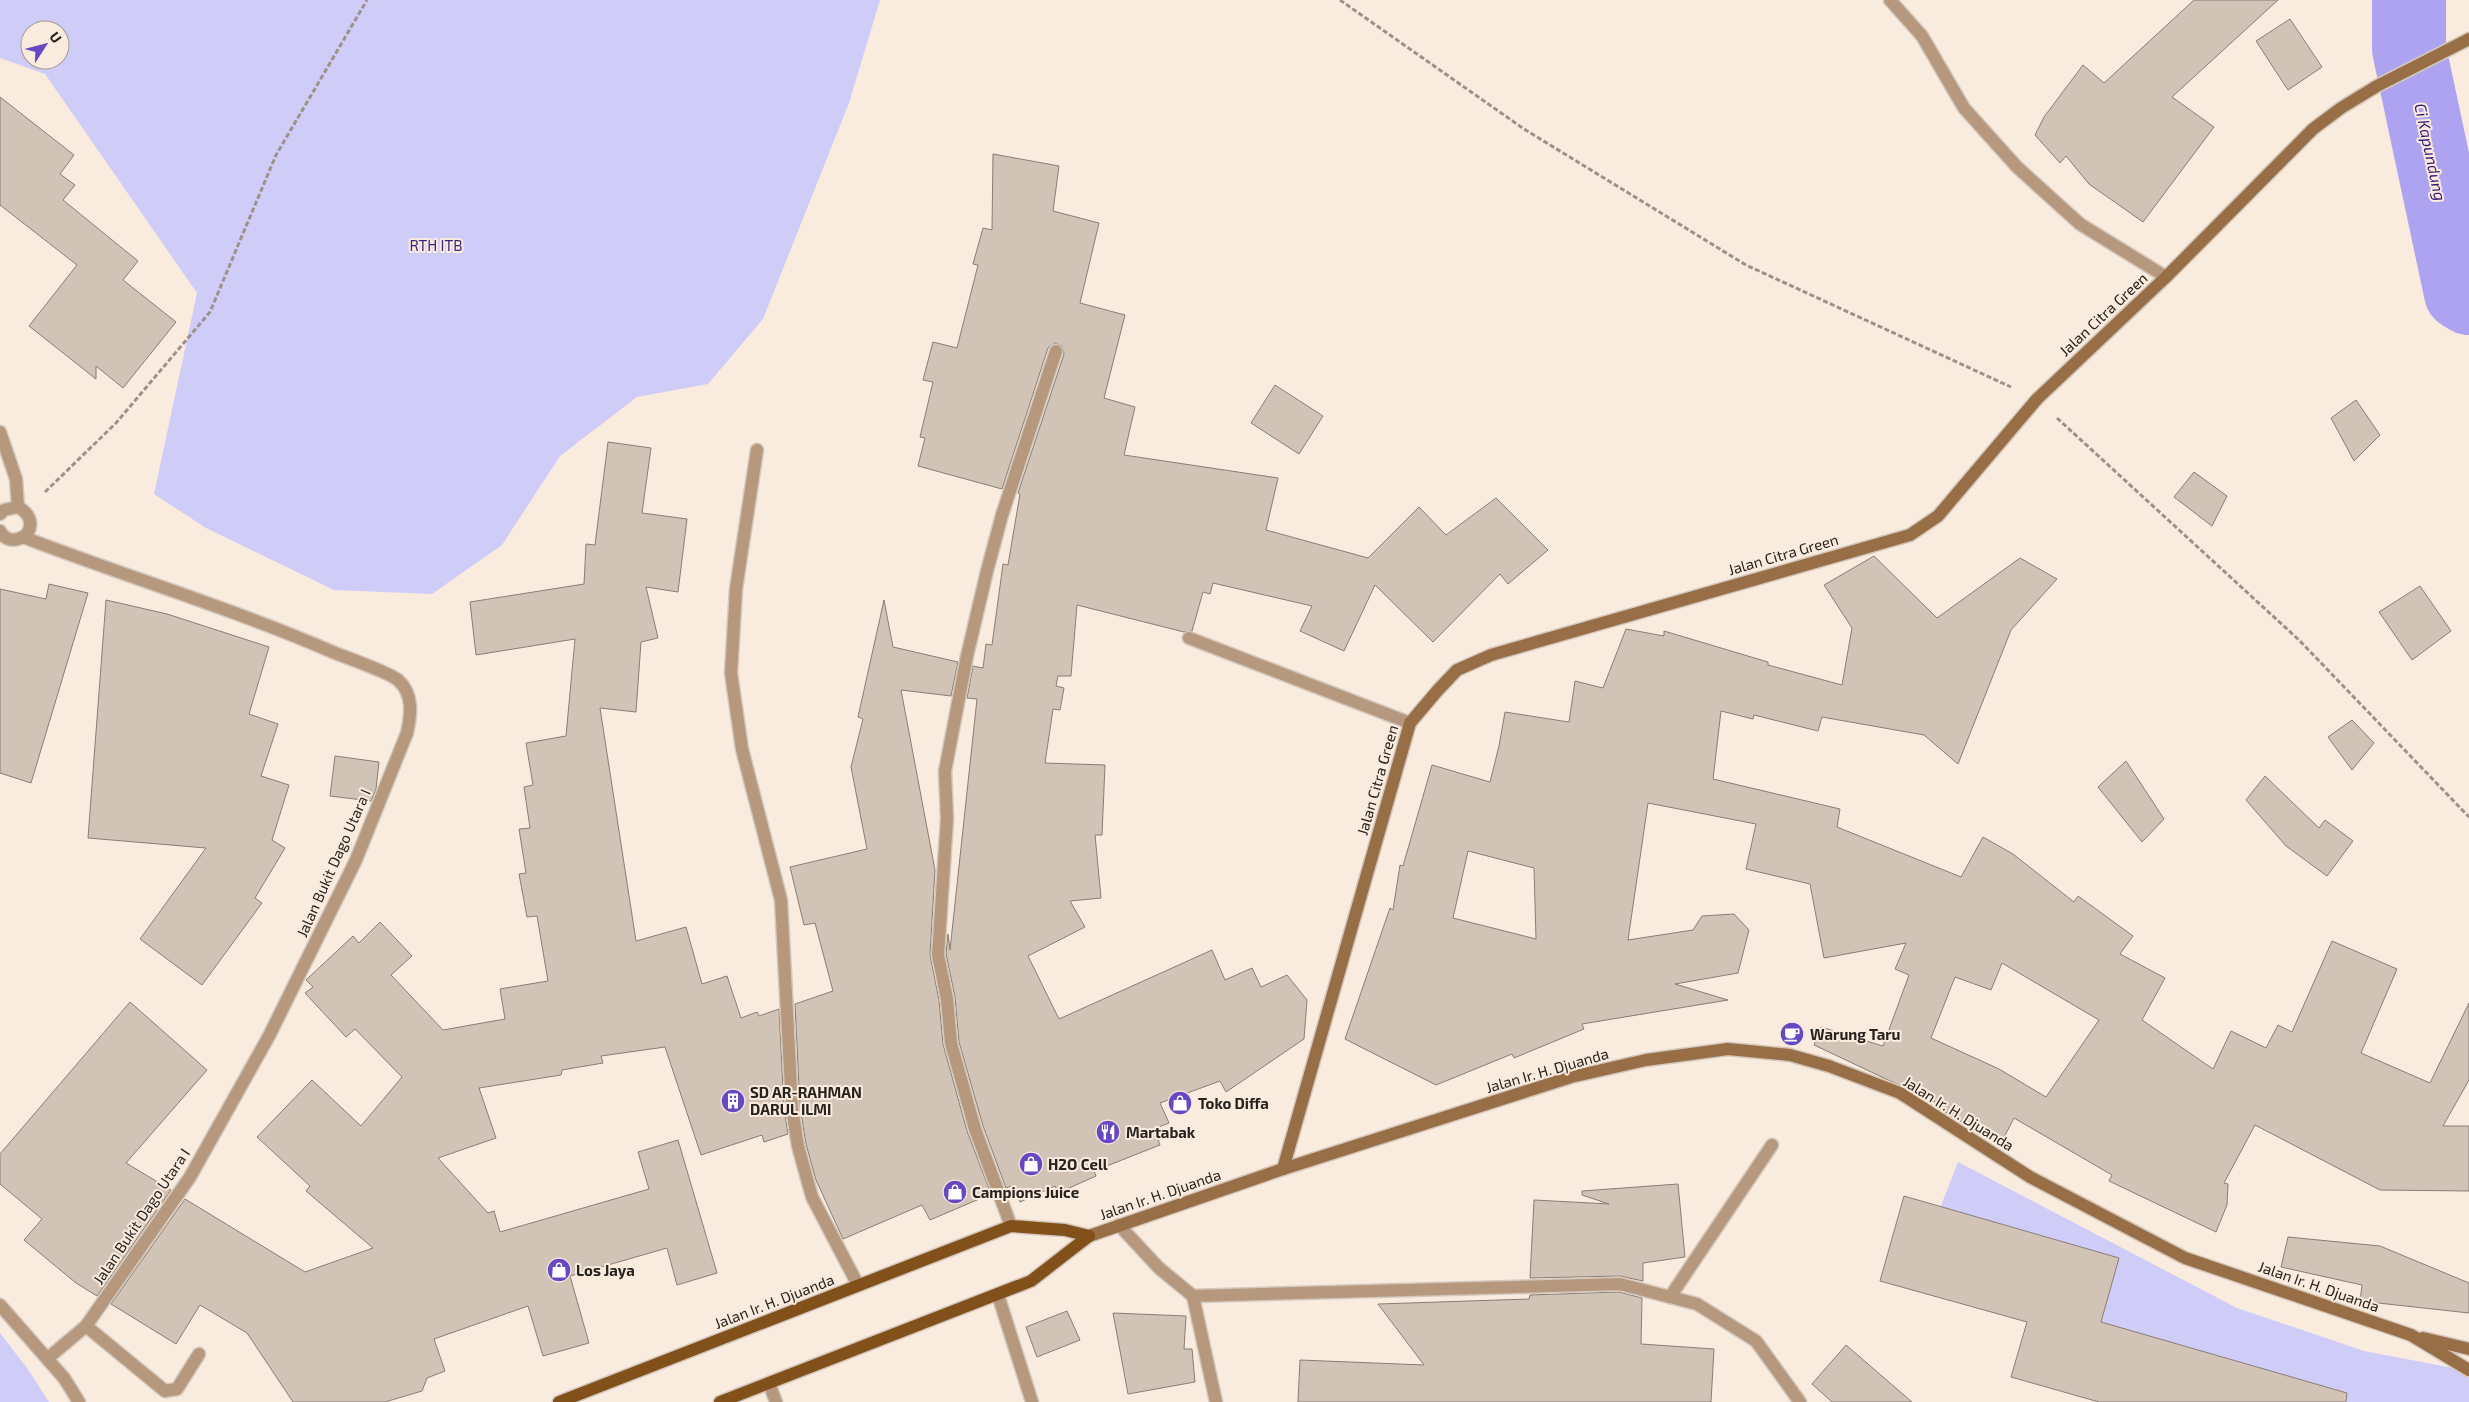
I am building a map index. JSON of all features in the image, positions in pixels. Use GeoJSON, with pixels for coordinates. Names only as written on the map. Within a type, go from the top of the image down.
{"type":"FeatureCollection","features":[{"type":"Feature","properties":{"kind":"main road","name":"Jalan Ir. H. Djuanda"},"geometry":{"type":"LineString","coordinates":[[559,1402],[1011,1226],[1065,1230],[1089,1236]]}},
{"type":"Feature","properties":{"kind":"main road","name":"Jalan Ir. H. Djuanda"},"geometry":{"type":"LineString","coordinates":[[720,1402],[1031,1281],[1089,1236]]}},
{"type":"Feature","properties":{"kind":"street"},"geometry":{"type":"LineString","coordinates":[[1890,0],[1922,36],[1964,108],[2018,167],[2080,224],[2166,277]]}},
{"type":"Feature","properties":{"kind":"street","name":"Jalan Citra Green"},"geometry":{"type":"LineString","coordinates":[[1283,1170],[1410,723],[1458,670],[1491,656],[1910,535],[1938,516],[2037,399],[2166,277],[2313,129],[2341,108],[2376,86],[2468,39]]}},
{"type":"Feature","properties":{"kind":"street"},"geometry":{"type":"LineString","coordinates":[[1011,1226],[975,1130],[950,1043],[947,999],[938,954],[947,819],[945,771],[967,656],[987,571],[1002,515],[1056,351]]}},
{"type":"Feature","properties":{"kind":"street"},"geometry":{"type":"LineString","coordinates":[[0,432],[16,479],[22,509],[30,525],[23,537]]}},
{"type":"Feature","properties":{"kind":"street"},"geometry":{"type":"LineString","coordinates":[[757,450],[736,589],[731,673],[742,749],[781,900],[792,1108],[798,1146],[812,1198],[858,1285]]}},
{"type":"Feature","properties":{"kind":"street"},"geometry":{"type":"LineString","coordinates":[[0,514],[4,510],[22,509]]}},
{"type":"Feature","properties":{"kind":"street","name":"Jalan Bukit Dago Utara I"},"geometry":{"type":"LineString","coordinates":[[0,531],[9,539],[23,537],[125,576],[276,628],[398,680],[410,700],[411,713],[407,733],[356,860],[270,1036],[190,1177],[86,1326],[48,1358]]}},
{"type":"Feature","properties":{"kind":"street"},"geometry":{"type":"LineString","coordinates":[[1189,638],[1410,723]]}},
{"type":"Feature","properties":{"kind":"street","name":"Jalan Ir. H. Djuanda"},"geometry":{"type":"LineString","coordinates":[[1089,1236],[1283,1170],[1570,1077],[1646,1060],[1728,1050],[1790,1055],[1829,1066],[1900,1093],[2030,1177],[2185,1258],[2411,1335],[2469,1370]]}},
{"type":"Feature","properties":{"kind":"street"},"geometry":{"type":"LineString","coordinates":[[1670,1297],[1772,1145]]}},
{"type":"Feature","properties":{"kind":"street"},"geometry":{"type":"LineString","coordinates":[[1119,1225],[1158,1268],[1193,1296],[1216,1402]]}},
{"type":"Feature","properties":{"kind":"street"},"geometry":{"type":"LineString","coordinates":[[1193,1296],[1620,1284],[1697,1304],[1756,1341],[1800,1402]]}},
{"type":"Feature","properties":{"kind":"street"},"geometry":{"type":"LineString","coordinates":[[998,1294],[1032,1402]]}},
{"type":"Feature","properties":{"kind":"street"},"geometry":{"type":"LineString","coordinates":[[0,1304],[48,1358],[79,1402]]}},
{"type":"Feature","properties":{"kind":"street"},"geometry":{"type":"LineString","coordinates":[[86,1326],[165,1392],[177,1389],[199,1354]]}},
{"type":"Feature","properties":{"kind":"street"},"geometry":{"type":"LineString","coordinates":[[2411,1335],[2469,1349]]}},
{"type":"Feature","properties":{"kind":"street"},"geometry":{"type":"LineString","coordinates":[[768,1383],[776,1402]]}},
{"type":"Feature","properties":{"kind":"path"},"geometry":{"type":"LineString","coordinates":[[22,509],[116,423],[210,312],[276,156],[367,0]]}},
{"type":"Feature","properties":{"kind":"path"},"geometry":{"type":"LineString","coordinates":[[1340,0],[1524,129],[1746,265],[2037,399],[2300,640],[2469,817]]}},
{"type":"Feature","properties":{"kind":"green space","name":"RTH ITB"},"geometry":{"type":"Polygon","coordinates":[[[0,0],[880,0],[849,103],[763,319],[708,384],[637,397],[560,456],[502,545],[432,594],[334,590],[206,528],[154,494],[197,293],[45,74],[34,70],[70,70],[70,20],[20,20],[20,65],[0,58],[0,0]]]}},
{"type":"Feature","properties":{"kind":"green space"},"geometry":{"type":"Polygon","coordinates":[[[1958,1162],[2237,1308],[2364,1351],[2469,1371],[2469,1402],[2149,1402],[1924,1249],[1958,1162]]]}},
{"type":"Feature","properties":{"kind":"green space"},"geometry":{"type":"Polygon","coordinates":[[[0,1333],[27,1368],[49,1402],[0,1402],[0,1333]]]}},
{"type":"Feature","properties":{"kind":"building"},"geometry":{"type":"Polygon","coordinates":[[[2194,0],[2278,0],[2172,97],[2214,127],[2143,222],[2089,184],[2066,156],[2060,163],[2035,135],[2044,117],[2083,65],[2104,83],[2194,0]]]}},
{"type":"Feature","properties":{"kind":"building"},"geometry":{"type":"Polygon","coordinates":[[[2290,19],[2322,67],[2288,90],[2256,41],[2290,19]]]}},
{"type":"Feature","properties":{"kind":"building"},"geometry":{"type":"Polygon","coordinates":[[[0,97],[74,155],[60,174],[75,185],[63,200],[138,261],[123,280],[176,322],[123,388],[96,366],[96,379],[29,326],[77,265],[0,205],[0,97]]]}},
{"type":"Feature","properties":{"kind":"building"},"geometry":{"type":"Polygon","coordinates":[[[993,154],[1059,166],[1053,211],[1099,223],[1080,303],[1125,315],[1104,398],[1135,407],[1124,455],[1278,478],[1266,530],[1368,558],[1419,507],[1446,535],[1496,498],[1548,550],[1508,584],[1500,574],[1433,642],[1375,585],[1344,651],[1300,631],[1312,606],[1213,583],[1210,594],[1203,592],[1192,631],[1184,632],[1077,605],[1071,676],[1058,676],[1056,686],[1064,688],[1060,710],[1053,709],[1045,763],[1105,765],[1102,835],[1095,835],[1101,898],[1070,901],[1085,927],[1028,956],[1059,1019],[1212,950],[1225,980],[1252,968],[1261,987],[1287,975],[1307,1000],[1304,1039],[1226,1092],[1220,1081],[1160,1103],[1169,1123],[1154,1129],[1160,1145],[1094,1171],[1096,1176],[1058,1193],[1055,1186],[1020,1202],[1013,1185],[1006,1188],[983,1126],[959,1042],[955,997],[946,954],[948,934],[950,950],[977,699],[967,698],[973,666],[983,668],[986,644],[992,645],[1003,564],[1008,565],[1020,494],[1018,493],[1064,354],[1062,346],[1055,343],[1048,348],[1002,489],[918,466],[925,438],[920,437],[933,382],[923,380],[933,342],[957,348],[978,265],[973,264],[983,228],[992,230],[993,154]]]}},
{"type":"Feature","properties":{"kind":"building"},"geometry":{"type":"Polygon","coordinates":[[[1275,385],[1323,416],[1299,454],[1251,423],[1275,385]]]}},
{"type":"Feature","properties":{"kind":"building"},"geometry":{"type":"Polygon","coordinates":[[[2356,400],[2380,435],[2354,461],[2331,418],[2356,400]]]}},
{"type":"Feature","properties":{"kind":"building"},"geometry":{"type":"Polygon","coordinates":[[[608,442],[651,448],[642,513],[687,519],[678,592],[646,587],[658,638],[641,642],[636,712],[600,708],[636,941],[686,927],[702,984],[727,976],[741,1018],[757,1012],[759,1016],[779,1009],[784,1108],[788,1134],[764,1142],[762,1135],[701,1155],[665,1047],[601,1056],[603,1063],[562,1070],[561,1075],[479,1088],[496,1138],[438,1158],[488,1213],[494,1211],[500,1232],[649,1189],[638,1152],[678,1140],[717,1273],[677,1285],[667,1248],[570,1276],[589,1343],[543,1356],[528,1306],[434,1339],[445,1371],[427,1378],[422,1391],[385,1402],[293,1402],[247,1333],[200,1305],[176,1344],[111,1304],[185,1199],[305,1272],[373,1248],[306,1191],[310,1186],[257,1137],[312,1080],[361,1126],[402,1077],[355,1029],[346,1037],[305,993],[313,987],[306,980],[353,936],[359,943],[380,922],[412,956],[391,975],[443,1030],[505,1019],[500,989],[548,981],[537,916],[527,917],[519,874],[526,873],[519,829],[530,828],[524,787],[533,785],[526,743],[566,736],[575,639],[476,655],[470,602],[584,584],[586,544],[595,545],[608,442]]]}},
{"type":"Feature","properties":{"kind":"building"},"geometry":{"type":"Polygon","coordinates":[[[2194,472],[2227,496],[2212,526],[2174,497],[2194,472]]]}},
{"type":"Feature","properties":{"kind":"building"},"geometry":{"type":"Polygon","coordinates":[[[1874,556],[1937,618],[2020,558],[2057,579],[2011,630],[1958,764],[1924,735],[1822,717],[1818,731],[1754,715],[1753,719],[1721,711],[1713,779],[1840,809],[1837,827],[1961,877],[1983,837],[2013,854],[2074,902],[2078,896],[2133,936],[2120,954],[2165,978],[2142,1020],[2213,1069],[2231,1031],[2266,1048],[2278,1025],[2292,1032],[2332,941],[2397,969],[2361,1053],[2430,1083],[2469,1003],[2469,1080],[2443,1126],[2469,1126],[2469,1191],[2380,1190],[2255,1125],[2224,1183],[2228,1184],[2227,1205],[2216,1232],[2109,1181],[2112,1175],[2014,1118],[2000,1145],[1937,1107],[1939,1104],[1814,1045],[1821,1027],[1883,1046],[1909,975],[1895,969],[1906,943],[1824,958],[1810,884],[1746,869],[1756,824],[1648,803],[1628,940],[1693,930],[1702,916],[1734,914],[1749,930],[1738,973],[1675,984],[1728,1000],[1582,1024],[1584,1029],[1514,1058],[1512,1054],[1436,1085],[1345,1039],[1390,908],[1393,910],[1400,865],[1403,866],[1432,765],[1490,782],[1505,712],[1569,722],[1575,681],[1603,688],[1626,629],[1664,636],[1664,631],[1768,662],[1768,665],[1842,685],[1852,628],[1824,585],[1874,556]],[[1468,851],[1453,918],[1536,939],[1534,868],[1468,851]],[[2002,963],[1991,990],[1955,977],[1931,1038],[1999,1069],[2046,1097],[2099,1020],[2002,963]]]}},
{"type":"Feature","properties":{"kind":"building"},"geometry":{"type":"Polygon","coordinates":[[[49,584],[88,593],[31,783],[0,773],[0,589],[46,599],[49,584]]]}},
{"type":"Feature","properties":{"kind":"building"},"geometry":{"type":"Polygon","coordinates":[[[2420,586],[2451,631],[2412,660],[2379,612],[2420,586]]]}},
{"type":"Feature","properties":{"kind":"building"},"geometry":{"type":"Polygon","coordinates":[[[106,600],[167,614],[269,647],[249,714],[278,724],[261,776],[289,785],[272,840],[285,848],[255,898],[262,903],[202,985],[140,939],[206,848],[88,838],[106,600]]]}},
{"type":"Feature","properties":{"kind":"building"},"geometry":{"type":"Polygon","coordinates":[[[884,600],[893,647],[958,662],[951,696],[901,690],[935,870],[930,955],[939,1000],[943,1044],[967,1131],[991,1194],[930,1220],[922,1205],[843,1239],[816,1180],[806,1144],[800,1107],[795,1004],[833,991],[815,923],[804,925],[790,867],[867,849],[851,767],[863,719],[858,717],[884,600]]]}},
{"type":"Feature","properties":{"kind":"building"},"geometry":{"type":"Polygon","coordinates":[[[2352,720],[2374,743],[2352,770],[2328,737],[2352,720]]]}},
{"type":"Feature","properties":{"kind":"building"},"geometry":{"type":"Polygon","coordinates":[[[335,756],[379,762],[376,789],[371,801],[330,796],[335,756]]]}},
{"type":"Feature","properties":{"kind":"building"},"geometry":{"type":"Polygon","coordinates":[[[2126,761],[2164,819],[2142,842],[2098,787],[2126,761]]]}},
{"type":"Feature","properties":{"kind":"building"},"geometry":{"type":"Polygon","coordinates":[[[2265,776],[2319,828],[2325,820],[2353,841],[2327,876],[2286,846],[2246,800],[2265,776]]]}},
{"type":"Feature","properties":{"kind":"building"},"geometry":{"type":"Polygon","coordinates":[[[130,1002],[207,1070],[126,1163],[171,1190],[97,1296],[76,1283],[24,1240],[42,1219],[0,1184],[0,1154],[130,1002]]]}},
{"type":"Feature","properties":{"kind":"building"},"geometry":{"type":"Polygon","coordinates":[[[1678,1184],[1685,1257],[1643,1263],[1643,1281],[1620,1276],[1530,1278],[1534,1200],[1609,1204],[1582,1195],[1582,1191],[1678,1184]]]}},
{"type":"Feature","properties":{"kind":"building"},"geometry":{"type":"Polygon","coordinates":[[[1904,1196],[2119,1258],[2101,1322],[2347,1393],[2346,1402],[2099,1402],[2011,1377],[2027,1322],[1880,1281],[1904,1196]]]}},
{"type":"Feature","properties":{"kind":"building"},"geometry":{"type":"Polygon","coordinates":[[[2288,1237],[2380,1246],[2469,1283],[2469,1313],[2360,1301],[2362,1285],[2281,1267],[2288,1237]]]}},
{"type":"Feature","properties":{"kind":"building"},"geometry":{"type":"Polygon","coordinates":[[[1619,1292],[1642,1298],[1641,1344],[1714,1349],[1711,1402],[1298,1402],[1300,1360],[1424,1365],[1378,1304],[1529,1299],[1530,1295],[1619,1292]]]}},
{"type":"Feature","properties":{"kind":"building"},"geometry":{"type":"Polygon","coordinates":[[[1067,1311],[1080,1340],[1037,1357],[1026,1327],[1067,1311]]]}},
{"type":"Feature","properties":{"kind":"building"},"geometry":{"type":"Polygon","coordinates":[[[1113,1313],[1186,1316],[1184,1349],[1192,1349],[1195,1382],[1128,1394],[1113,1313]]]}},
{"type":"Feature","properties":{"kind":"building"},"geometry":{"type":"Polygon","coordinates":[[[1846,1345],[1912,1402],[1832,1402],[1812,1384],[1846,1345]]]}},
{"type":"Feature","properties":{"kind":"waterway","name":"Ci Kapundung"},"geometry":{"type":"LineString","coordinates":[[2409,0],[2409,49],[2461,293],[2469,298]]}},
{"type":"Feature","properties":{"kind":"place","name":"Warung Taru"},"geometry":{"type":"Point","coordinates":[1792,1034]}},
{"type":"Feature","properties":{"kind":"place","name":"SD AR-RAHMAN DARUL ILMI"},"geometry":{"type":"Point","coordinates":[733,1101]}},
{"type":"Feature","properties":{"kind":"place","name":"Toko Diffa"},"geometry":{"type":"Point","coordinates":[1180,1103]}},
{"type":"Feature","properties":{"kind":"place","name":"Martabak"},"geometry":{"type":"Point","coordinates":[1108,1132]}},
{"type":"Feature","properties":{"kind":"place","name":"H2O Cell"},"geometry":{"type":"Point","coordinates":[1031,1164]}},
{"type":"Feature","properties":{"kind":"place","name":"Campions Juice"},"geometry":{"type":"Point","coordinates":[955,1192]}},
{"type":"Feature","properties":{"kind":"place","name":"Los Jaya"},"geometry":{"type":"Point","coordinates":[559,1270]}}]}
